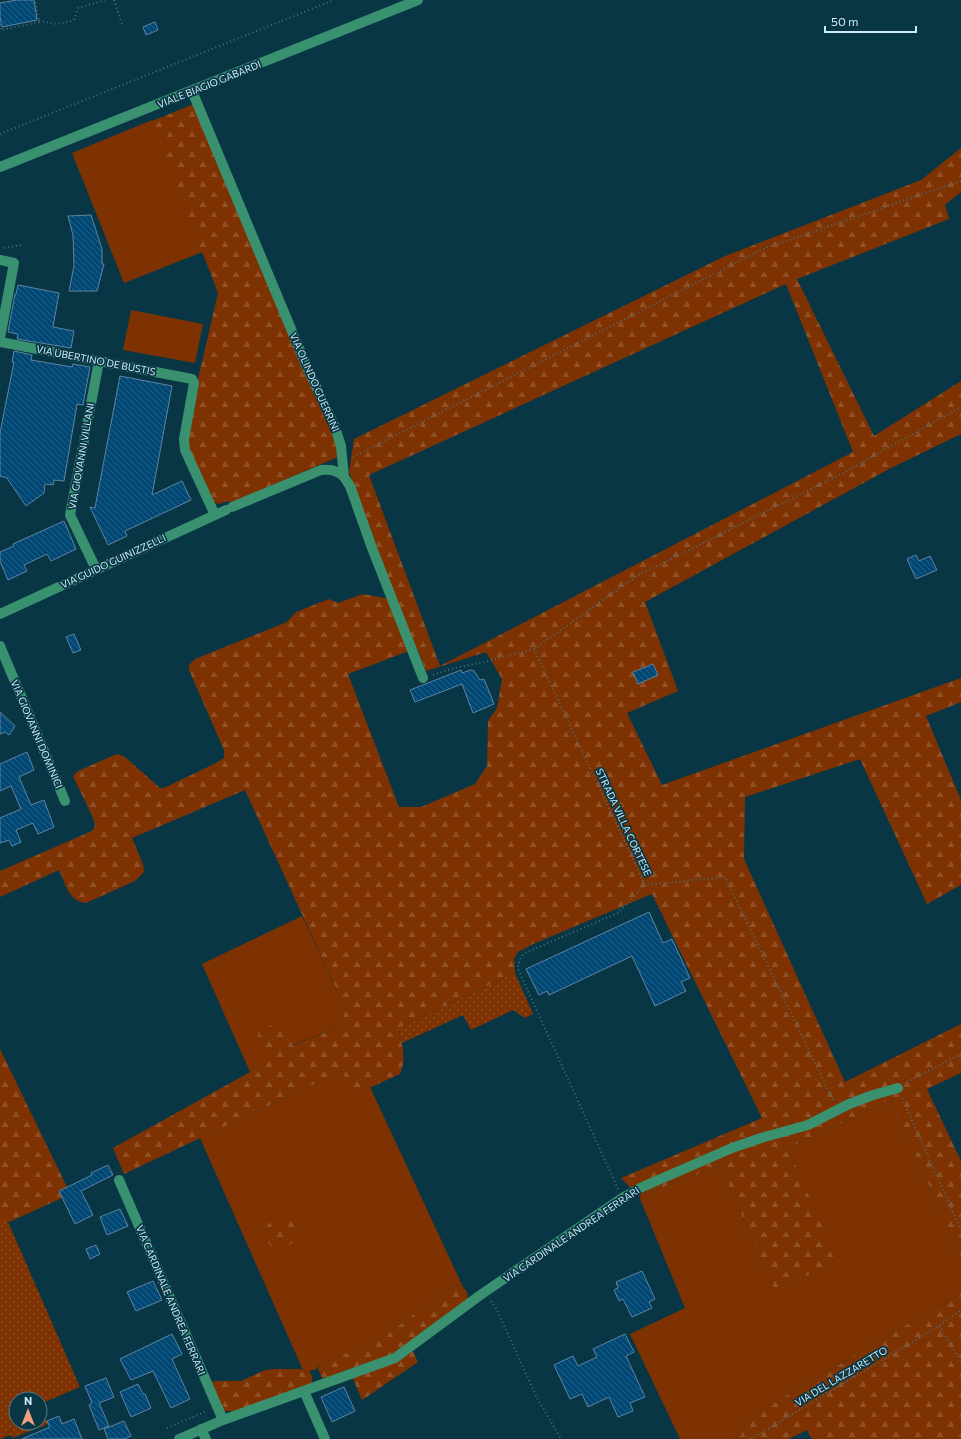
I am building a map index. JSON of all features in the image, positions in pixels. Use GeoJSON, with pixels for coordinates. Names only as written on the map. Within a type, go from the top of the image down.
{"type":"FeatureCollection","features":[{"type":"Feature","properties":{"kind":"street","name":"VIALE BIAGIO GABARDI"},"geometry":{"type":"LineString","coordinates":[[0,167],[418,0]]}},
{"type":"Feature","properties":{"kind":"street","name":"VIA OLINDO GUERRINI"},"geometry":{"type":"LineString","coordinates":[[192,91],[306,365],[335,427],[341,446],[344,477],[350,486],[372,548],[423,678]]}},
{"type":"Feature","properties":{"kind":"street"},"geometry":{"type":"LineString","coordinates":[[0,260],[14,263],[0,338]]}},
{"type":"Feature","properties":{"kind":"street","name":"VIA UBERTINO DE BUSTIS"},"geometry":{"type":"LineString","coordinates":[[0,342],[192,379],[194,384],[184,440],[184,450],[215,515]]}},
{"type":"Feature","properties":{"kind":"street","name":"VIA GIOVANNI VILLANI"},"geometry":{"type":"LineString","coordinates":[[96,569],[70,515],[99,361]]}},
{"type":"Feature","properties":{"kind":"street","name":"VIA GUIDO GUINIZZELLI"},"geometry":{"type":"LineString","coordinates":[[0,614],[229,508],[321,470],[328,469],[337,471],[344,477]]}},
{"type":"Feature","properties":{"kind":"street","name":"VIA GIOVANNI DOMINICI"},"geometry":{"type":"LineString","coordinates":[[0,646],[66,801]]}},
{"type":"Feature","properties":{"kind":"street","name":"VIA CARDINALE ANDREA FERRARI"},"geometry":{"type":"LineString","coordinates":[[179,1439],[223,1420],[395,1358],[479,1296],[622,1198],[640,1188],[732,1148],[808,1125],[856,1100],[898,1088]]}},
{"type":"Feature","properties":{"kind":"street","name":"VIA CARDINALE ANDREA FERRARI"},"geometry":{"type":"LineString","coordinates":[[119,1180],[223,1420]]}},
{"type":"Feature","properties":{"kind":"street"},"geometry":{"type":"LineString","coordinates":[[304,1391],[325,1439]]}},
{"type":"Feature","properties":{"kind":"street"},"geometry":{"type":"LineString","coordinates":[[201,1429],[206,1439]]}},
{"type":"Feature","properties":{"kind":"path"},"geometry":{"type":"LineString","coordinates":[[35,0],[39,20]]}},
{"type":"Feature","properties":{"kind":"path"},"geometry":{"type":"LineString","coordinates":[[39,20],[57,25],[74,20],[78,8],[105,0]]}},
{"type":"Feature","properties":{"kind":"path"},"geometry":{"type":"LineString","coordinates":[[114,0],[123,27]]}},
{"type":"Feature","properties":{"kind":"path"},"geometry":{"type":"LineString","coordinates":[[0,134],[334,0]]}},
{"type":"Feature","properties":{"kind":"path"},"geometry":{"type":"LineString","coordinates":[[0,24],[1,30],[39,22],[39,20]]}},
{"type":"Feature","properties":{"kind":"path"},"geometry":{"type":"LineString","coordinates":[[342,462],[763,249],[961,181]]}},
{"type":"Feature","properties":{"kind":"path"},"geometry":{"type":"LineString","coordinates":[[4,248],[21,245]]}},
{"type":"Feature","properties":{"kind":"path"},"geometry":{"type":"LineString","coordinates":[[423,678],[458,667],[534,649],[637,576],[845,472],[961,407]]}},
{"type":"Feature","properties":{"kind":"path","name":"STRADA VILLA CORTESE"},"geometry":{"type":"LineString","coordinates":[[534,649],[645,885],[725,877],[838,1110]]}},
{"type":"Feature","properties":{"kind":"path"},"geometry":{"type":"LineString","coordinates":[[622,1198],[532,1001],[518,969],[518,964],[520,958],[525,953],[618,913],[645,885]]}},
{"type":"Feature","properties":{"kind":"path"},"geometry":{"type":"LineString","coordinates":[[961,1054],[898,1088],[961,1230]]}},
{"type":"Feature","properties":{"kind":"path"},"geometry":{"type":"LineString","coordinates":[[479,1296],[489,1300],[497,1310],[537,1398],[560,1439]]}},
{"type":"Feature","properties":{"kind":"path","name":"VIA DEL LAZZARETTO"},"geometry":{"type":"LineString","coordinates":[[751,1439],[939,1326],[961,1310]]}},
{"type":"Feature","properties":{"kind":"path"},"geometry":{"type":"LineString","coordinates":[[939,1326],[961,1361]]}},
{"type":"Feature","properties":{"kind":"path"},"geometry":{"type":"LineString","coordinates":[[168,1428],[209,1409]]}},
{"type":"Feature","properties":{"kind":"green space"},"geometry":{"type":"Polygon","coordinates":[[[194,104],[336,437],[338,457],[231,503],[228,501],[218,504],[212,501],[186,443],[186,431],[218,293],[152,121],[194,104]]]}},
{"type":"Feature","properties":{"kind":"green space"},"geometry":{"type":"Polygon","coordinates":[[[152,120],[205,251],[124,283],[72,153],[152,120]]]}},
{"type":"Feature","properties":{"kind":"green space"},"geometry":{"type":"Polygon","coordinates":[[[961,148],[961,192],[945,205],[949,219],[797,279],[874,436],[961,381],[961,434],[891,468],[645,602],[678,691],[627,713],[662,785],[961,678],[961,702],[926,716],[961,800],[961,885],[927,904],[860,759],[745,797],[744,859],[845,1082],[961,1024],[961,1073],[927,1089],[961,1161],[961,1257],[891,1100],[788,1148],[838,1263],[774,1289],[720,1166],[639,1196],[621,1178],[762,1118],[652,894],[533,944],[518,952],[514,959],[515,973],[398,1028],[403,1056],[400,1074],[360,1092],[353,1092],[342,1071],[124,1174],[113,1148],[263,1065],[258,1039],[259,1030],[279,1023],[282,1024],[293,1046],[342,1025],[344,1021],[340,997],[245,790],[132,838],[143,864],[144,872],[135,881],[86,903],[80,902],[71,895],[59,870],[0,897],[0,871],[92,831],[95,826],[94,820],[73,776],[78,771],[117,754],[125,757],[160,788],[164,788],[216,763],[224,758],[224,750],[189,670],[189,665],[195,659],[287,622],[296,612],[329,599],[338,603],[363,594],[395,600],[349,472],[354,439],[725,256],[921,180],[961,148]],[[786,284],[369,475],[440,666],[853,452],[786,284]],[[417,648],[348,674],[399,807],[421,807],[475,784],[487,766],[488,721],[497,708],[502,679],[486,652],[426,671],[417,648]]]}},
{"type":"Feature","properties":{"kind":"green space"},"geometry":{"type":"Polygon","coordinates":[[[131,310],[203,324],[195,363],[123,350],[131,310]]]}},
{"type":"Feature","properties":{"kind":"green space"},"geometry":{"type":"Polygon","coordinates":[[[302,916],[340,997],[344,1021],[342,1025],[263,1058],[264,1065],[250,1072],[202,964],[302,916]]]}},
{"type":"Feature","properties":{"kind":"green space"},"geometry":{"type":"Polygon","coordinates":[[[515,973],[533,1014],[525,1018],[513,1010],[471,1030],[463,1015],[402,1043],[398,1028],[515,973]]]}},
{"type":"Feature","properties":{"kind":"green space"},"geometry":{"type":"Polygon","coordinates":[[[0,1049],[67,1187],[59,1191],[62,1198],[0,1226],[0,1049]]]}},
{"type":"Feature","properties":{"kind":"green space"},"geometry":{"type":"Polygon","coordinates":[[[342,1071],[360,1092],[370,1087],[463,1287],[459,1285],[452,1287],[380,1339],[321,1364],[315,1370],[306,1371],[303,1370],[200,1138],[342,1071]]]}},
{"type":"Feature","properties":{"kind":"green space"},"geometry":{"type":"Polygon","coordinates":[[[891,1100],[961,1257],[961,1293],[738,1424],[742,1435],[735,1439],[680,1439],[630,1334],[685,1308],[639,1196],[720,1166],[774,1289],[837,1263],[788,1148],[891,1100]]]}},
{"type":"Feature","properties":{"kind":"green space"},"geometry":{"type":"Polygon","coordinates":[[[276,1218],[290,1218],[296,1224],[297,1232],[293,1242],[287,1246],[276,1248],[270,1245],[267,1241],[265,1232],[268,1224],[276,1218]]]}},
{"type":"Feature","properties":{"kind":"green space"},"geometry":{"type":"Polygon","coordinates":[[[8,1222],[80,1387],[48,1401],[48,1391],[8,1391],[8,1431],[30,1431],[12,1438],[11,1435],[0,1439],[0,1226],[8,1222]]]}},
{"type":"Feature","properties":{"kind":"green space"},"geometry":{"type":"Polygon","coordinates":[[[459,1285],[466,1290],[468,1299],[409,1343],[418,1362],[362,1400],[349,1369],[324,1379],[322,1378],[318,1369],[321,1364],[380,1339],[452,1287],[459,1285]]]}},
{"type":"Feature","properties":{"kind":"green space"},"geometry":{"type":"Polygon","coordinates":[[[961,1293],[961,1439],[812,1439],[807,1430],[789,1439],[735,1439],[742,1435],[738,1424],[961,1293]]]}},
{"type":"Feature","properties":{"kind":"green space"},"geometry":{"type":"Polygon","coordinates":[[[299,1369],[309,1371],[312,1376],[312,1383],[236,1411],[224,1411],[210,1382],[241,1381],[265,1370],[299,1369]]]}},
{"type":"Feature","properties":{"kind":"building"},"geometry":{"type":"Polygon","coordinates":[[[17,0],[34,0],[37,20],[2,27],[0,3],[17,0]]]}},
{"type":"Feature","properties":{"kind":"building"},"geometry":{"type":"Polygon","coordinates":[[[155,22],[158,30],[146,35],[143,27],[155,22]]]}},
{"type":"Feature","properties":{"kind":"building"},"geometry":{"type":"Polygon","coordinates":[[[91,215],[102,249],[102,264],[104,264],[97,291],[69,291],[74,266],[73,235],[68,216],[91,215]]]}},
{"type":"Feature","properties":{"kind":"building"},"geometry":{"type":"Polygon","coordinates":[[[18,285],[59,293],[53,327],[74,331],[71,348],[17,339],[18,334],[8,332],[18,285]]]}},
{"type":"Feature","properties":{"kind":"building"},"geometry":{"type":"Polygon","coordinates":[[[14,351],[32,355],[31,360],[72,367],[73,364],[90,367],[83,405],[77,404],[64,481],[54,480],[53,485],[45,484],[44,493],[26,506],[7,478],[0,476],[0,433],[14,362],[12,362],[14,351]]]}},
{"type":"Feature","properties":{"kind":"building"},"geometry":{"type":"Polygon","coordinates":[[[120,376],[172,386],[152,495],[182,481],[191,500],[125,531],[127,536],[108,545],[90,507],[95,508],[120,376]]]}},
{"type":"Feature","properties":{"kind":"building"},"geometry":{"type":"Polygon","coordinates":[[[64,521],[76,549],[51,561],[47,554],[24,565],[27,571],[8,580],[0,561],[0,552],[14,546],[13,544],[64,521]]]}},
{"type":"Feature","properties":{"kind":"building"},"geometry":{"type":"Polygon","coordinates":[[[916,555],[919,561],[930,556],[937,570],[916,579],[907,559],[916,555]]]}},
{"type":"Feature","properties":{"kind":"building"},"geometry":{"type":"Polygon","coordinates":[[[74,634],[81,650],[73,653],[66,637],[74,634]]]}},
{"type":"Feature","properties":{"kind":"building"},"geometry":{"type":"Polygon","coordinates":[[[653,664],[658,675],[638,684],[633,672],[653,664]]]}},
{"type":"Feature","properties":{"kind":"building"},"geometry":{"type":"Polygon","coordinates":[[[461,670],[462,673],[471,670],[474,671],[480,680],[484,679],[494,704],[473,713],[462,684],[415,702],[410,690],[461,670]]]}},
{"type":"Feature","properties":{"kind":"building"},"geometry":{"type":"Polygon","coordinates":[[[0,712],[15,726],[9,735],[5,732],[0,734],[0,712]]]}},
{"type":"Feature","properties":{"kind":"building"},"geometry":{"type":"Polygon","coordinates":[[[27,752],[34,770],[19,777],[31,805],[44,800],[54,827],[38,834],[33,823],[16,830],[21,842],[12,846],[9,840],[0,843],[0,818],[21,809],[11,786],[0,791],[0,764],[27,752]]]}},
{"type":"Feature","properties":{"kind":"building"},"geometry":{"type":"Polygon","coordinates":[[[649,912],[663,943],[672,939],[690,978],[681,982],[686,991],[655,1006],[632,956],[549,995],[547,991],[539,995],[526,969],[649,912]]]}},
{"type":"Feature","properties":{"kind":"building"},"geometry":{"type":"Polygon","coordinates":[[[108,1165],[113,1175],[81,1191],[93,1215],[75,1224],[59,1191],[92,1175],[91,1173],[108,1165]]]}},
{"type":"Feature","properties":{"kind":"building"},"geometry":{"type":"Polygon","coordinates":[[[120,1209],[128,1226],[107,1235],[100,1217],[120,1209]]]}},
{"type":"Feature","properties":{"kind":"building"},"geometry":{"type":"Polygon","coordinates":[[[96,1245],[100,1254],[90,1259],[86,1249],[96,1245]]]}},
{"type":"Feature","properties":{"kind":"building"},"geometry":{"type":"Polygon","coordinates":[[[642,1271],[655,1299],[649,1302],[652,1308],[632,1317],[623,1299],[619,1301],[614,1290],[618,1288],[616,1282],[642,1271]]]}},
{"type":"Feature","properties":{"kind":"building"},"geometry":{"type":"Polygon","coordinates":[[[153,1281],[162,1300],[136,1311],[127,1292],[153,1281]]]}},
{"type":"Feature","properties":{"kind":"building"},"geometry":{"type":"Polygon","coordinates":[[[172,1334],[182,1354],[172,1359],[190,1399],[171,1408],[153,1371],[131,1380],[120,1359],[172,1334]]]}},
{"type":"Feature","properties":{"kind":"building"},"geometry":{"type":"Polygon","coordinates":[[[625,1334],[634,1352],[626,1356],[645,1397],[630,1403],[633,1411],[618,1417],[609,1397],[588,1407],[582,1394],[570,1399],[554,1365],[573,1356],[578,1366],[597,1357],[593,1349],[625,1334]]]}},
{"type":"Feature","properties":{"kind":"building"},"geometry":{"type":"Polygon","coordinates":[[[106,1378],[114,1397],[99,1403],[109,1426],[99,1430],[89,1405],[92,1403],[85,1386],[106,1378]]]}},
{"type":"Feature","properties":{"kind":"building"},"geometry":{"type":"Polygon","coordinates":[[[138,1384],[143,1394],[145,1394],[151,1408],[131,1417],[120,1392],[138,1384]]]}},
{"type":"Feature","properties":{"kind":"building"},"geometry":{"type":"Polygon","coordinates":[[[344,1387],[355,1411],[332,1422],[321,1397],[344,1387]]]}},
{"type":"Feature","properties":{"kind":"building"},"geometry":{"type":"Polygon","coordinates":[[[59,1416],[62,1424],[74,1419],[82,1439],[22,1439],[41,1431],[48,1431],[48,1428],[50,1427],[48,1421],[59,1416]]]}},
{"type":"Feature","properties":{"kind":"building"},"geometry":{"type":"Polygon","coordinates":[[[124,1421],[131,1436],[124,1439],[108,1439],[104,1429],[124,1421]]]}}]}
